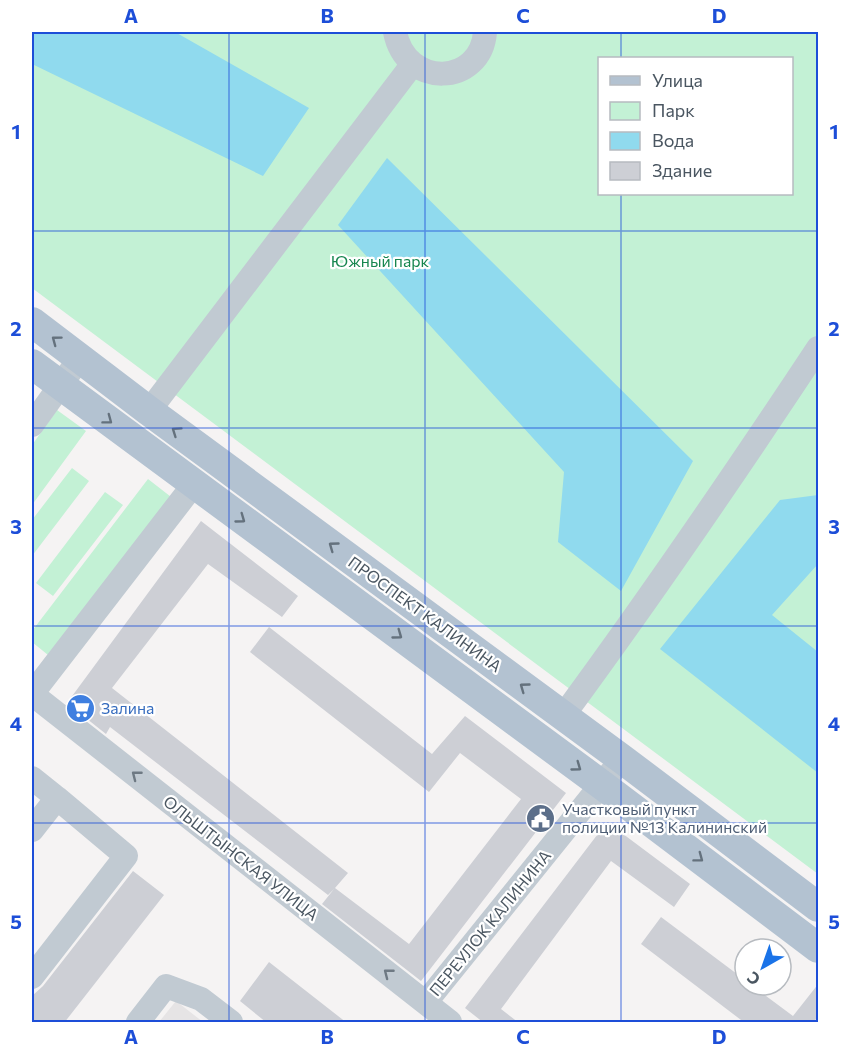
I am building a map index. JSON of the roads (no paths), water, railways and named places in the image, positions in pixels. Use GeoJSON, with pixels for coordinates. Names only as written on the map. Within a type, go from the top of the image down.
{"type":"FeatureCollection","features":[{"type":"Feature","properties":{"kind":"main road","name":"ПРОСПЕКТ КАЛИНИНА"},"geometry":{"type":"LineString","coordinates":[[32,322],[819,906]]}},
{"type":"Feature","properties":{"kind":"main road","name":"ПРОСПЕКТ КАЛИНИНА"},"geometry":{"type":"LineString","coordinates":[[32,364],[819,948]]}},
{"type":"Feature","properties":{"kind":"street"},"geometry":{"type":"LineString","coordinates":[[395,32],[397,44],[403,55],[423,71],[434,74],[446,74],[468,65],[482,46],[485,32]]}},
{"type":"Feature","properties":{"kind":"street"},"geometry":{"type":"LineString","coordinates":[[149,411],[412,64]]}},
{"type":"Feature","properties":{"kind":"street"},"geometry":{"type":"LineString","coordinates":[[563,716],[616,645],[740,467],[819,348]]}},
{"type":"Feature","properties":{"kind":"street"},"geometry":{"type":"LineString","coordinates":[[32,425],[80,358]]}},
{"type":"Feature","properties":{"kind":"street"},"geometry":{"type":"LineString","coordinates":[[32,694],[194,484]]}},
{"type":"Feature","properties":{"kind":"street","name":"ОЛЬШТЫНСКАЯ УЛИЦА"},"geometry":{"type":"LineString","coordinates":[[32,694],[450,1023]]}},
{"type":"Feature","properties":{"kind":"street","name":"ПЕРЕУЛОК КАЛИНИНА"},"geometry":{"type":"LineString","coordinates":[[426,1002],[622,759]]}},
{"type":"Feature","properties":{"kind":"street"},"geometry":{"type":"LineString","coordinates":[[32,778],[126,856],[32,977]]}},
{"type":"Feature","properties":{"kind":"street"},"geometry":{"type":"LineString","coordinates":[[32,831],[57,798]]}},
{"type":"Feature","properties":{"kind":"street"},"geometry":{"type":"LineString","coordinates":[[138,1023],[166,986],[201,999],[231,1023]]}},
{"type":"Feature","properties":{"kind":"water"},"geometry":{"type":"Polygon","coordinates":[[[32,32],[175,32],[309,108],[263,176],[32,64],[32,32]]]}},
{"type":"Feature","properties":{"kind":"water"},"geometry":{"type":"Polygon","coordinates":[[[387,158],[693,461],[621,591],[558,542],[564,472],[338,225],[387,158]]]}},
{"type":"Feature","properties":{"kind":"water"},"geometry":{"type":"Polygon","coordinates":[[[818,495],[818,564],[772,615],[818,652],[818,773],[660,649],[780,500],[818,495]]]}},
{"type":"Feature","properties":{"kind":"place","name":"Залина"},"geometry":{"type":"Point","coordinates":[80,708]}},
{"type":"Feature","properties":{"kind":"place","name":"Участковый пункт полиции №13 Калининский"},"geometry":{"type":"Point","coordinates":[541,818]}},
{"type":"Feature","properties":{"kind":"park label","name":"Южный парк"},"geometry":{"type":"Point","coordinates":[380,261]}}]}
